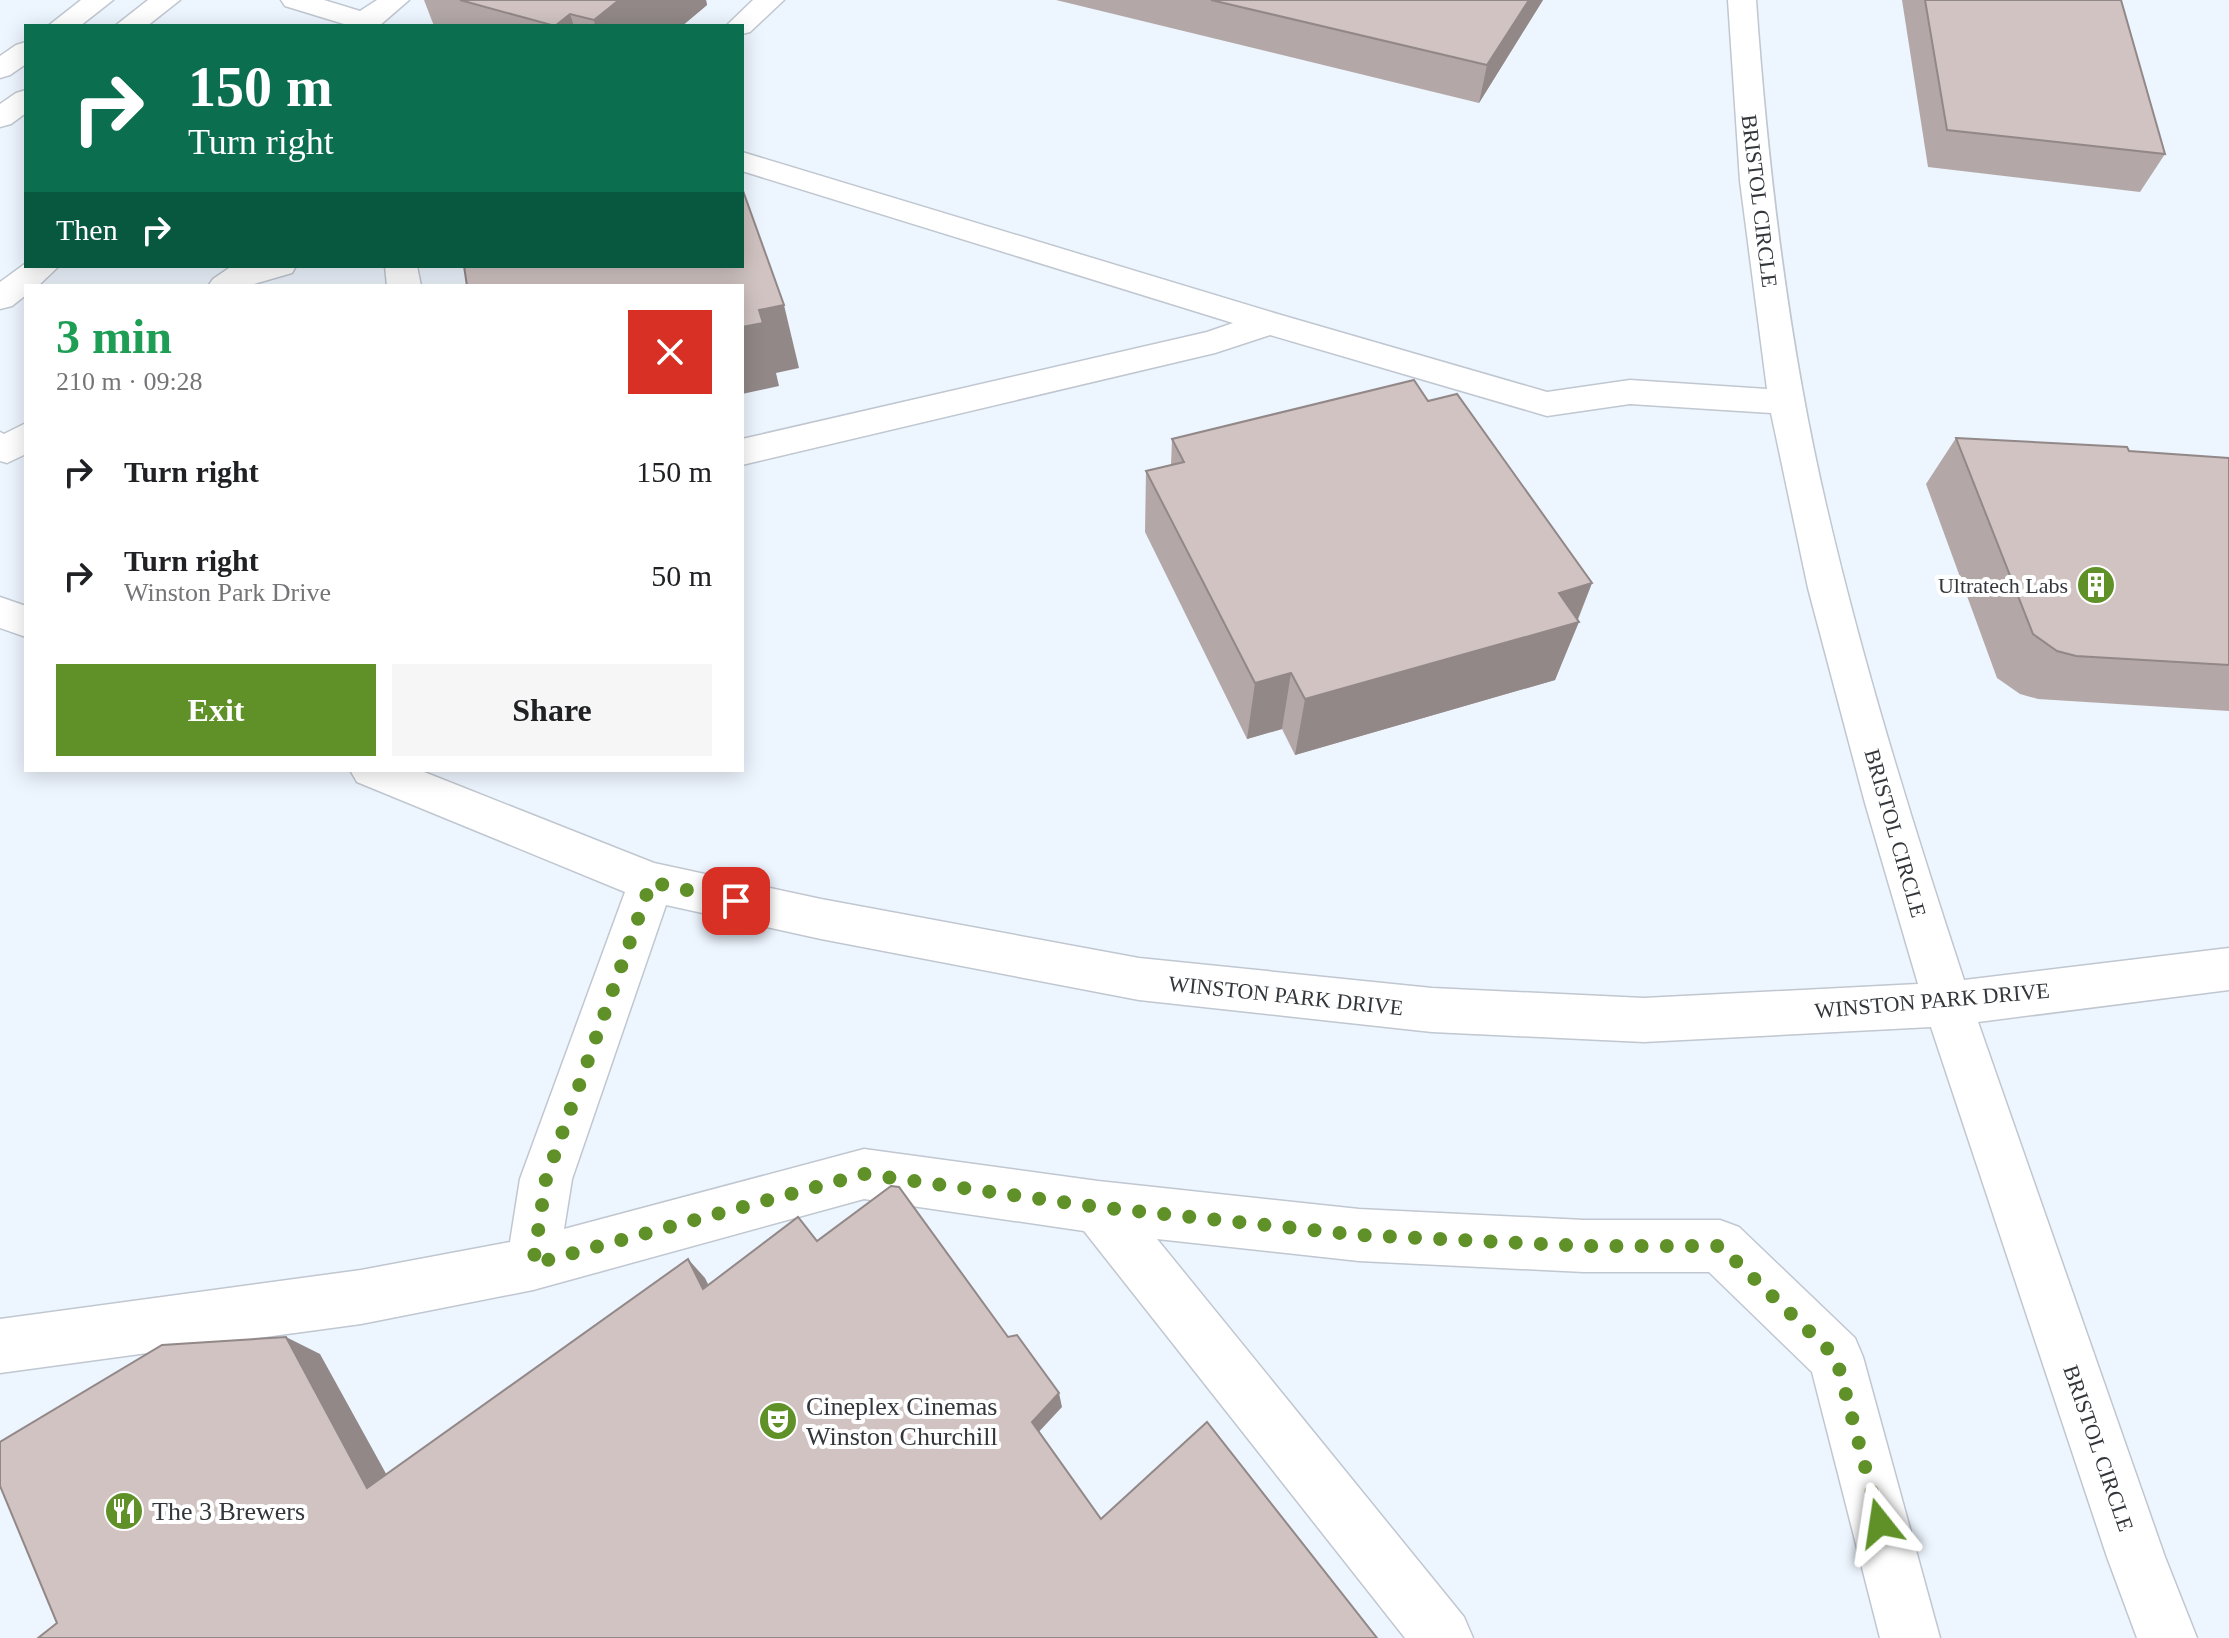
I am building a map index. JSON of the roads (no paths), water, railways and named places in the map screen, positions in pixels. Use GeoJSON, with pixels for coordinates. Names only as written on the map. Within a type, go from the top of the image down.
{"type":"FeatureCollection","features":[{"type":"Feature","properties":{"kind":"street"},"geometry":{"type":"LineString","coordinates":[[65,24],[99,0]]}},
{"type":"Feature","properties":{"kind":"street"},"geometry":{"type":"LineString","coordinates":[[132,24],[166,0]]}},
{"type":"Feature","properties":{"kind":"street"},"geometry":{"type":"LineString","coordinates":[[295,0],[362,24],[395,0]]}},
{"type":"Feature","properties":{"kind":"street"},"geometry":{"type":"LineString","coordinates":[[742,24],[770,0]]}},
{"type":"Feature","properties":{"kind":"street","name":"BRISTOL CIRCLE"},"geometry":{"type":"LineString","coordinates":[[1742,0],[1751,144],[1802,484],[1879,781],[1946,1004],[2167,1638]]}},
{"type":"Feature","properties":{"kind":"street"},"geometry":{"type":"LineString","coordinates":[[0,69],[24,52]]}},
{"type":"Feature","properties":{"kind":"street"},"geometry":{"type":"LineString","coordinates":[[0,118],[24,100]]}},
{"type":"Feature","properties":{"kind":"street"},"geometry":{"type":"LineString","coordinates":[[744,162],[1269,323],[1547,404],[1630,392],[1788,402]]}},
{"type":"Feature","properties":{"kind":"street"},"geometry":{"type":"LineString","coordinates":[[0,298],[40,268]]}},
{"type":"Feature","properties":{"kind":"street"},"geometry":{"type":"LineString","coordinates":[[228,284],[241,274],[270,268]]}},
{"type":"Feature","properties":{"kind":"street"},"geometry":{"type":"LineString","coordinates":[[744,452],[1215,342],[1269,323]]}},
{"type":"Feature","properties":{"kind":"street"},"geometry":{"type":"LineString","coordinates":[[0,445],[7,450],[24,437]]}},
{"type":"Feature","properties":{"kind":"street"},"geometry":{"type":"LineString","coordinates":[[0,612],[24,621]]}},
{"type":"Feature","properties":{"kind":"street","name":"WINSTON PARK DRIVE"},"geometry":{"type":"LineString","coordinates":[[377,772],[651,882],[821,919],[1139,979],[1432,1010],[1644,1020],[1946,1004],[2229,969]]}},
{"type":"Feature","properties":{"kind":"street"},"geometry":{"type":"LineString","coordinates":[[533,1264],[546,1179],[651,882]]}},
{"type":"Feature","properties":{"kind":"street"},"geometry":{"type":"LineString","coordinates":[[0,1346],[361,1297],[533,1264],[864,1174],[1098,1207],[1359,1235],[1584,1246],[1720,1246],[1836,1357],[1910,1638]]}},
{"type":"Feature","properties":{"kind":"street"},"geometry":{"type":"LineString","coordinates":[[1098,1207],[1443,1638]]}},
{"type":"Feature","properties":{"kind":"place","name":"Ultratech Labs"},"geometry":{"type":"Point","coordinates":[2096,585]}},
{"type":"Feature","properties":{"kind":"place","name":"Cineplex Cinemas Winston Churchill"},"geometry":{"type":"Point","coordinates":[778,1421]}},
{"type":"Feature","properties":{"kind":"place","name":"The 3 Brewers"},"geometry":{"type":"Point","coordinates":[124,1511]}}]}
